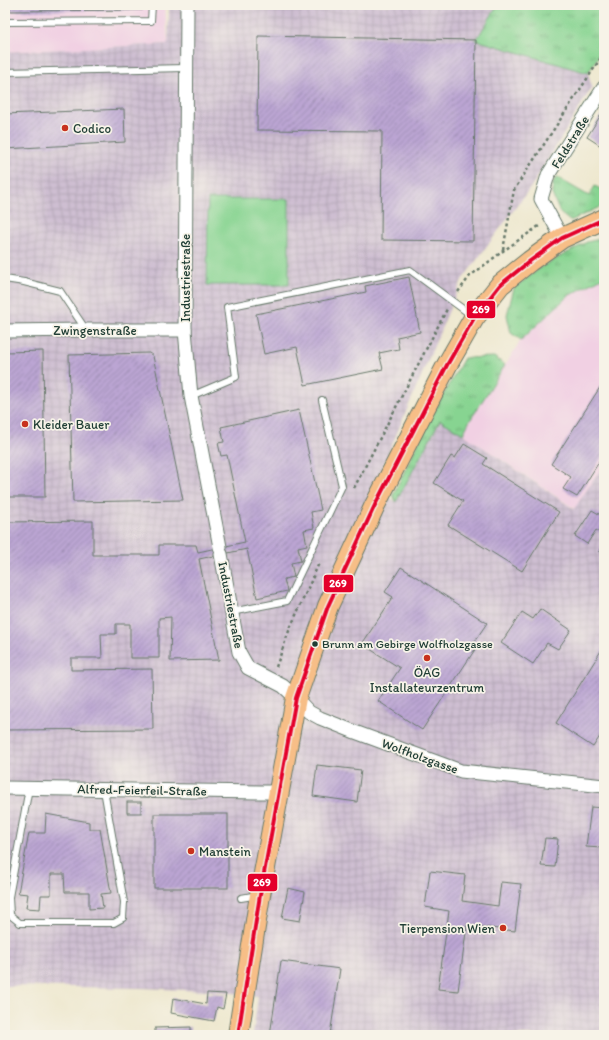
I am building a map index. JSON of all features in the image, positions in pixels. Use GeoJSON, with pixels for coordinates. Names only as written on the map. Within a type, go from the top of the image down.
{"type":"FeatureCollection","features":[{"type":"Feature","properties":{"kind":"main road"},"geometry":{"type":"LineString","coordinates":[[238,1035],[251,896],[279,791],[296,698],[328,606],[375,505],[447,365],[474,318],[500,285],[530,261],[562,238],[604,219]]}},
{"type":"Feature","properties":{"kind":"main road"},"geometry":{"type":"LineString","coordinates":[[562,238],[604,227]]}},
{"type":"Feature","properties":{"kind":"street","name":"Industriestraße"},"geometry":{"type":"LineString","coordinates":[[187,5],[185,330],[191,396],[239,652],[248,668],[283,686],[296,698]]}},
{"type":"Feature","properties":{"kind":"street","name":"Feldstraße"},"geometry":{"type":"LineString","coordinates":[[562,238],[542,199],[548,175],[604,88]]}},
{"type":"Feature","properties":{"kind":"street","name":"Zwingenstraße"},"geometry":{"type":"LineString","coordinates":[[5,331],[185,330]]}},
{"type":"Feature","properties":{"kind":"street","name":"Wolfholzgasse"},"geometry":{"type":"LineString","coordinates":[[296,698],[309,712],[320,718],[461,771],[604,786]]}},
{"type":"Feature","properties":{"kind":"street","name":"Alfred-Feierfeil-Straße"},"geometry":{"type":"LineString","coordinates":[[5,788],[279,791]]}},
{"type":"Feature","properties":{"kind":"lane"},"geometry":{"type":"LineString","coordinates":[[5,22],[151,21],[152,5]]}},
{"type":"Feature","properties":{"kind":"lane"},"geometry":{"type":"LineString","coordinates":[[5,72],[186,68]]}},
{"type":"Feature","properties":{"kind":"lane"},"geometry":{"type":"LineString","coordinates":[[191,396],[236,377],[227,307],[410,270],[474,318]]}},
{"type":"Feature","properties":{"kind":"lane"},"geometry":{"type":"LineString","coordinates":[[5,279],[60,291],[86,330]]}},
{"type":"Feature","properties":{"kind":"lane"},"geometry":{"type":"LineString","coordinates":[[232,612],[287,601],[342,486],[322,400]]}},
{"type":"Feature","properties":{"kind":"lane"},"geometry":{"type":"LineString","coordinates":[[29,788],[9,897],[10,915],[20,923],[114,924],[123,918],[124,902],[104,789]]}},
{"type":"Feature","properties":{"kind":"shaded area"},"geometry":{"type":"Polygon","coordinates":[[[10,5],[165,5],[168,44],[10,52],[10,5]]]}},
{"type":"Feature","properties":{"kind":"shaded area"},"geometry":{"type":"Polygon","coordinates":[[[169,5],[498,5],[476,40],[588,73],[592,87],[533,184],[462,280],[374,487],[396,502],[441,419],[574,509],[604,464],[604,1035],[253,1035],[258,996],[225,992],[142,988],[5,986],[5,52],[168,44],[169,5]]]}},
{"type":"Feature","properties":{"kind":"shaded area"},"geometry":{"type":"Polygon","coordinates":[[[604,277],[604,464],[575,509],[463,434],[521,340],[568,296],[604,277]]]}},
{"type":"Feature","properties":{"kind":"green space"},"geometry":{"type":"Polygon","coordinates":[[[498,5],[604,5],[604,48],[588,73],[476,40],[498,5]]]}},
{"type":"Feature","properties":{"kind":"green space"},"geometry":{"type":"Polygon","coordinates":[[[557,177],[589,196],[595,186],[604,191],[604,205],[570,221],[560,213],[552,194],[553,182],[557,177]]]}},
{"type":"Feature","properties":{"kind":"green space"},"geometry":{"type":"Polygon","coordinates":[[[208,199],[289,199],[289,285],[207,285],[208,199]]]}},
{"type":"Feature","properties":{"kind":"green space"},"geometry":{"type":"Polygon","coordinates":[[[604,238],[604,277],[568,296],[521,340],[511,333],[507,315],[514,288],[543,266],[587,242],[604,238]]]}},
{"type":"Feature","properties":{"kind":"green space"},"geometry":{"type":"Polygon","coordinates":[[[494,357],[505,365],[463,434],[440,420],[396,502],[393,495],[427,424],[464,358],[494,357]]]}},
{"type":"Feature","properties":{"kind":"building"},"geometry":{"type":"Polygon","coordinates":[[[10,5],[143,5],[143,10],[10,11],[10,5]]]}},
{"type":"Feature","properties":{"kind":"building"},"geometry":{"type":"Polygon","coordinates":[[[258,36],[476,40],[473,241],[381,240],[382,131],[257,130],[258,36]]]}},
{"type":"Feature","properties":{"kind":"building","name":"Codico"},"geometry":{"type":"Polygon","coordinates":[[[124,109],[125,142],[5,149],[5,114],[124,109]]]}},
{"type":"Feature","properties":{"kind":"building"},"geometry":{"type":"Polygon","coordinates":[[[604,110],[604,148],[587,137],[604,110]]]}},
{"type":"Feature","properties":{"kind":"building"},"geometry":{"type":"Polygon","coordinates":[[[409,277],[420,332],[397,337],[399,349],[379,353],[383,369],[305,385],[297,347],[264,354],[256,314],[366,292],[365,286],[409,277]]]}},
{"type":"Feature","properties":{"kind":"building","name":"Kleider Bauer"},"geometry":{"type":"Polygon","coordinates":[[[43,351],[45,497],[5,497],[5,352],[43,351]]]}},
{"type":"Feature","properties":{"kind":"building"},"geometry":{"type":"Polygon","coordinates":[[[149,353],[153,356],[183,500],[73,502],[69,355],[149,353]]]}},
{"type":"Feature","properties":{"kind":"building"},"geometry":{"type":"Polygon","coordinates":[[[604,381],[604,454],[577,497],[563,489],[571,477],[551,464],[604,381]]]}},
{"type":"Feature","properties":{"kind":"building"},"geometry":{"type":"Polygon","coordinates":[[[299,410],[321,510],[311,512],[314,528],[304,530],[307,545],[298,547],[301,561],[291,563],[294,577],[284,579],[287,591],[257,598],[247,549],[199,559],[219,660],[170,661],[171,617],[159,618],[159,658],[130,658],[130,624],[116,624],[116,634],[101,634],[102,658],[71,658],[71,670],[152,669],[153,729],[5,730],[5,522],[93,521],[93,555],[159,555],[159,545],[196,545],[198,552],[245,542],[227,455],[221,456],[218,443],[224,442],[221,427],[299,410]]]}},
{"type":"Feature","properties":{"kind":"building"},"geometry":{"type":"Polygon","coordinates":[[[464,444],[487,458],[483,464],[559,512],[522,571],[448,525],[463,501],[434,483],[451,456],[455,458],[464,444]]]}},
{"type":"Feature","properties":{"kind":"building"},"geometry":{"type":"Polygon","coordinates":[[[592,510],[604,517],[604,535],[596,530],[587,544],[575,536],[592,510]]]}},
{"type":"Feature","properties":{"kind":"building"},"geometry":{"type":"Polygon","coordinates":[[[604,545],[604,555],[599,552],[604,545]]]}},
{"type":"Feature","properties":{"kind":"building","name":"ÖAG Installateurzentrum"},"geometry":{"type":"Polygon","coordinates":[[[401,567],[487,623],[472,645],[476,648],[422,730],[378,701],[400,668],[362,644],[393,597],[385,592],[401,567]]]}},
{"type":"Feature","properties":{"kind":"building"},"geometry":{"type":"Polygon","coordinates":[[[540,609],[571,630],[558,649],[547,643],[533,664],[501,643],[522,612],[533,619],[540,609]]]}},
{"type":"Feature","properties":{"kind":"building"},"geometry":{"type":"Polygon","coordinates":[[[604,646],[604,730],[593,747],[556,723],[604,646]]]}},
{"type":"Feature","properties":{"kind":"building"},"geometry":{"type":"Polygon","coordinates":[[[317,765],[361,770],[357,802],[313,796],[317,765]]]}},
{"type":"Feature","properties":{"kind":"building"},"geometry":{"type":"Polygon","coordinates":[[[127,802],[141,802],[141,813],[127,813],[127,802]]]}},
{"type":"Feature","properties":{"kind":"building"},"geometry":{"type":"Polygon","coordinates":[[[591,807],[604,808],[604,836],[602,848],[586,847],[591,807]]]}},
{"type":"Feature","properties":{"kind":"building"},"geometry":{"type":"Polygon","coordinates":[[[46,814],[89,822],[89,829],[100,829],[111,893],[101,894],[103,908],[89,909],[89,892],[65,892],[64,874],[51,874],[51,895],[41,895],[40,909],[26,908],[28,894],[18,893],[29,833],[45,833],[46,814]]]}},
{"type":"Feature","properties":{"kind":"building","name":"Manstein"},"geometry":{"type":"Polygon","coordinates":[[[154,814],[228,814],[228,888],[154,888],[154,814]]]}},
{"type":"Feature","properties":{"kind":"building"},"geometry":{"type":"Polygon","coordinates":[[[545,838],[558,839],[555,867],[541,866],[545,838]]]}},
{"type":"Feature","properties":{"kind":"building","name":"Tierpension Wien"},"geometry":{"type":"Polygon","coordinates":[[[430,871],[465,875],[462,901],[498,906],[501,882],[521,884],[515,931],[467,925],[458,991],[438,989],[449,911],[425,907],[430,871]]]}},
{"type":"Feature","properties":{"kind":"building"},"geometry":{"type":"Polygon","coordinates":[[[288,888],[305,892],[300,921],[282,918],[288,888]]]}},
{"type":"Feature","properties":{"kind":"building"},"geometry":{"type":"Polygon","coordinates":[[[281,961],[340,969],[330,1035],[270,1035],[281,961]]]}},
{"type":"Feature","properties":{"kind":"building"},"geometry":{"type":"Polygon","coordinates":[[[207,993],[226,994],[223,1009],[217,1007],[214,1021],[171,1013],[173,998],[206,1004],[207,993]]]}},
{"type":"Feature","properties":{"kind":"building"},"geometry":{"type":"Polygon","coordinates":[[[191,1027],[191,1035],[155,1035],[155,1028],[191,1027]]]}},
{"type":"Feature","properties":{"kind":"transit line","name":"269"},"geometry":{"type":"LineString","coordinates":[[238,1035],[260,895],[296,698],[328,606],[375,505],[447,365],[474,318],[500,285],[530,261],[562,238],[604,219]]}},
{"type":"Feature","properties":{"kind":"place","name":"Codico"},"geometry":{"type":"Point","coordinates":[65,128]}},
{"type":"Feature","properties":{"kind":"place","name":"Kleider Bauer"},"geometry":{"type":"Point","coordinates":[25,424]}},
{"type":"Feature","properties":{"kind":"place","name":"Brunn am Gebirge Wolfholzgasse"},"geometry":{"type":"Point","coordinates":[315,644]}},
{"type":"Feature","properties":{"kind":"place","name":"ÖAG Installateurzentrum"},"geometry":{"type":"Point","coordinates":[427,658]}},
{"type":"Feature","properties":{"kind":"place","name":"Manstein"},"geometry":{"type":"Point","coordinates":[191,851]}},
{"type":"Feature","properties":{"kind":"place","name":"Tierpension Wien"},"geometry":{"type":"Point","coordinates":[503,928]}}]}
